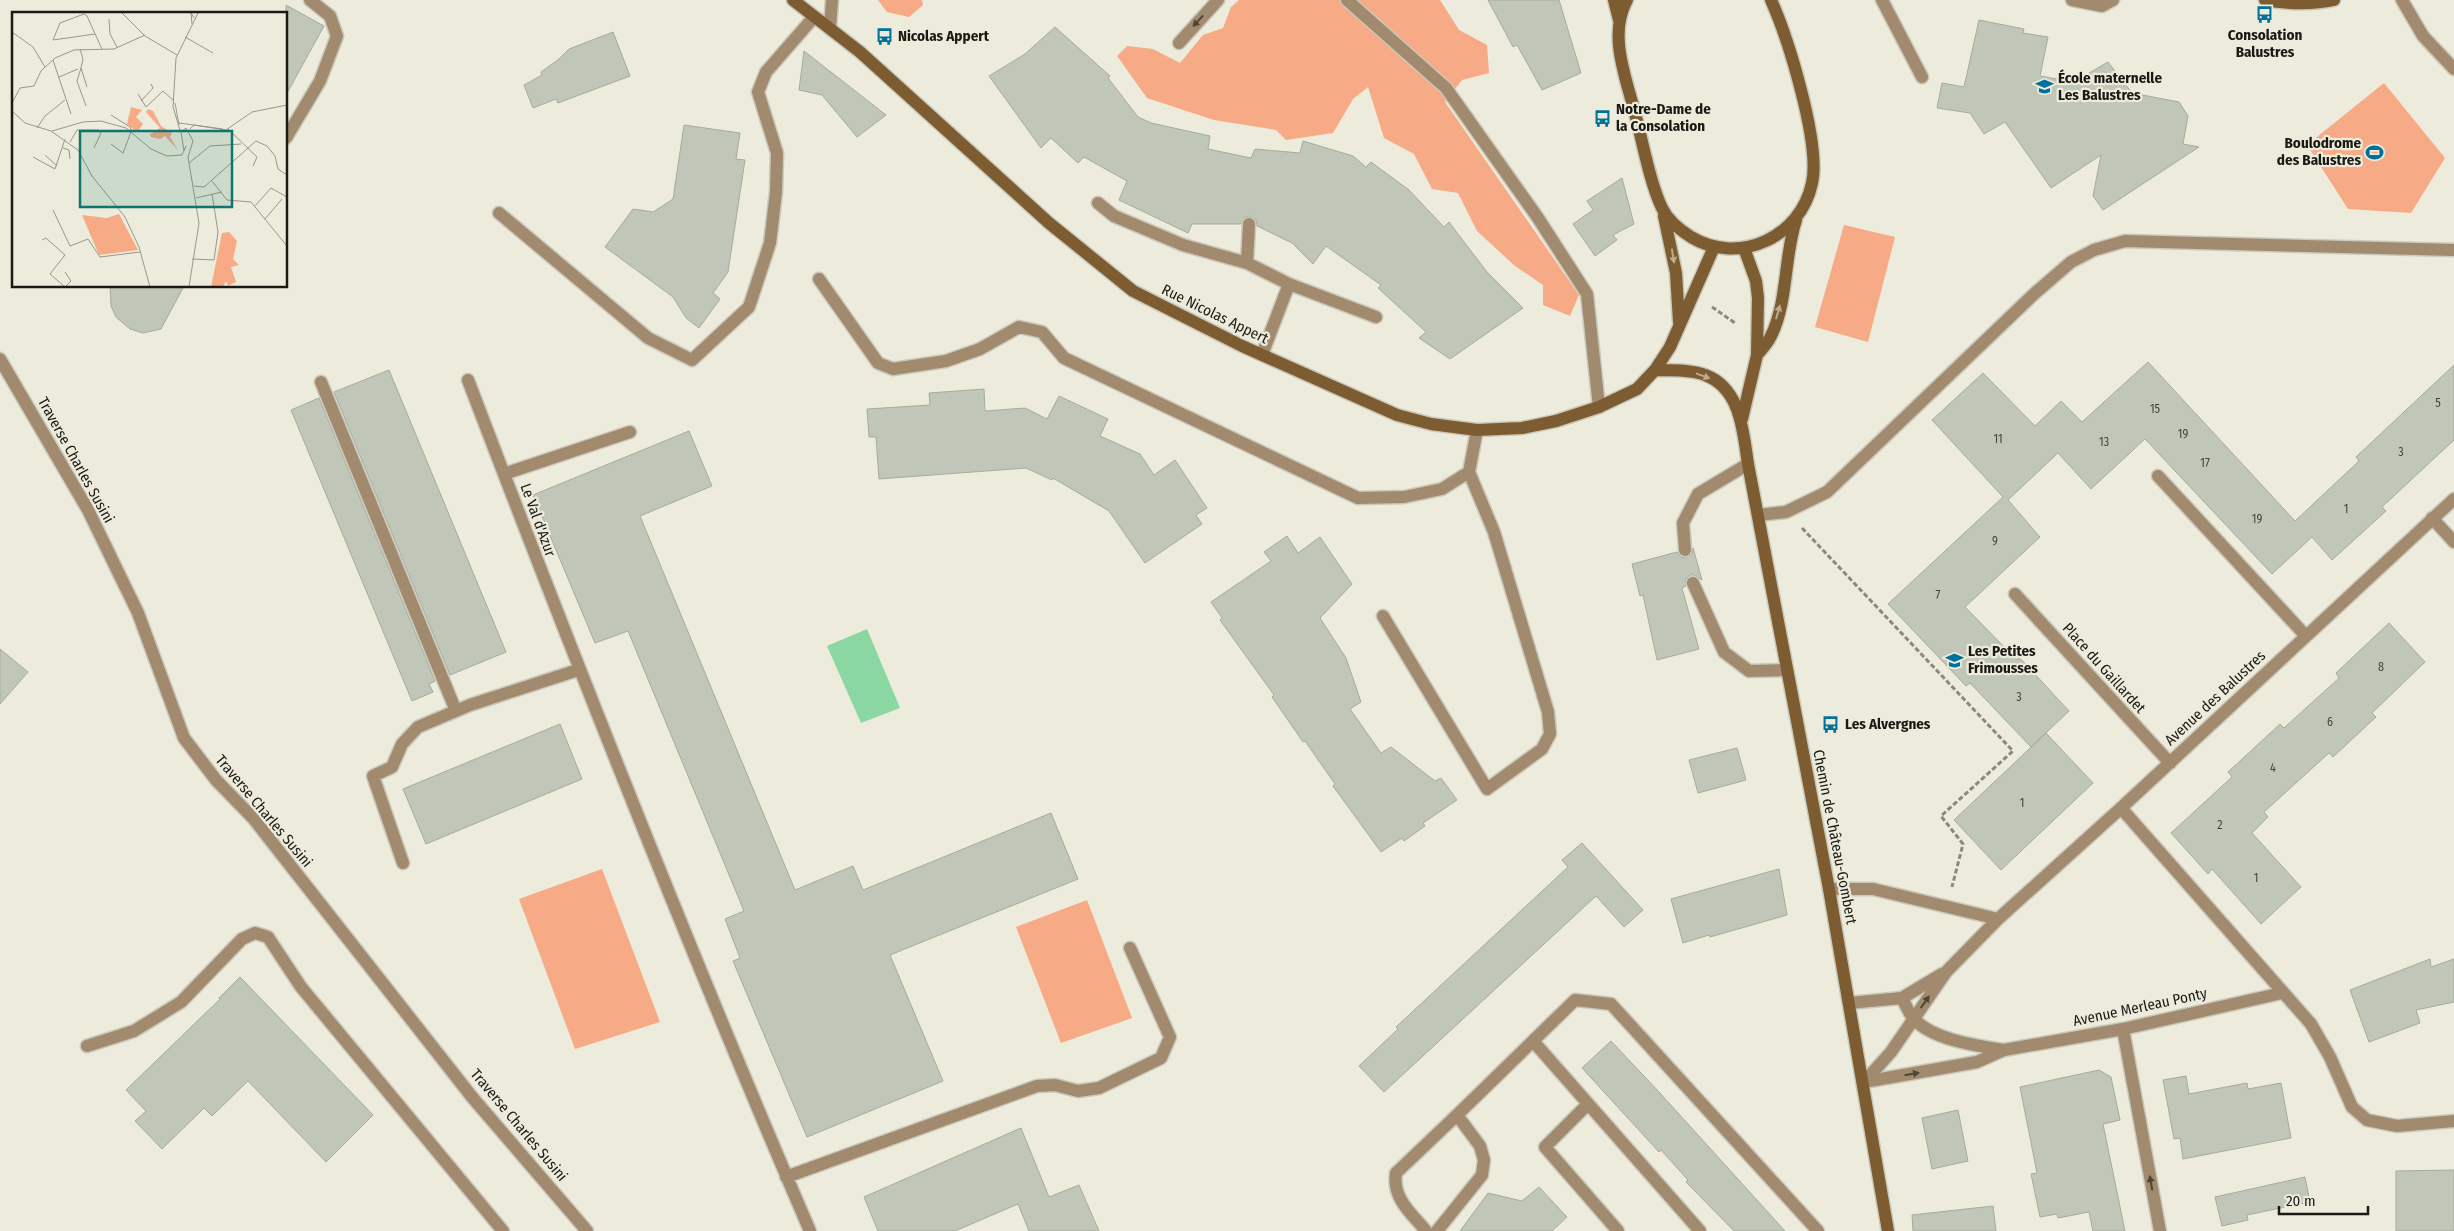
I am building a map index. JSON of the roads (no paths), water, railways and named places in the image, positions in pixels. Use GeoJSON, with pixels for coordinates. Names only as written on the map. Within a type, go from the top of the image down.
{"type":"FeatureCollection","features":[{"type":"Feature","properties":{"kind":"street"},"geometry":{"type":"LineString","coordinates":[[288,135],[320,82],[337,36],[330,16],[310,0]]}},
{"type":"Feature","properties":{"kind":"street","name":"Rue Nicolas Appert"},"geometry":{"type":"LineString","coordinates":[[793,0],[860,52],[1056,229],[1133,291],[1262,354],[1397,415],[1431,424],[1477,430],[1522,428],[1556,421],[1599,407],[1638,389],[1655,370],[1680,328],[1714,247]]}},
{"type":"Feature","properties":{"kind":"street"},"geometry":{"type":"LineString","coordinates":[[830,28],[832,0]]}},
{"type":"Feature","properties":{"kind":"street"},"geometry":{"type":"LineString","coordinates":[[1179,43],[1218,0]]}},
{"type":"Feature","properties":{"kind":"street"},"geometry":{"type":"LineString","coordinates":[[1347,0],[1446,88],[1538,218],[1587,294],[1599,407]]}},
{"type":"Feature","properties":{"kind":"street"},"geometry":{"type":"LineString","coordinates":[[1614,0],[1619,20],[1621,61],[1662,209],[1676,272],[1680,328]]}},
{"type":"Feature","properties":{"kind":"street"},"geometry":{"type":"LineString","coordinates":[[1619,20],[1627,0]]}},
{"type":"Feature","properties":{"kind":"street"},"geometry":{"type":"LineString","coordinates":[[1662,209],[1678,229],[1698,241],[1714,247],[1744,248],[1760,244],[1781,233],[1796,219],[1806,200],[1812,183],[1814,162],[1809,126],[1796,76],[1771,0]]}},
{"type":"Feature","properties":{"kind":"street"},"geometry":{"type":"LineString","coordinates":[[1882,0],[1922,78]]}},
{"type":"Feature","properties":{"kind":"street"},"geometry":{"type":"LineString","coordinates":[[2072,0],[2102,6],[2113,0]]}},
{"type":"Feature","properties":{"kind":"street"},"geometry":{"type":"LineString","coordinates":[[2264,0],[2317,4],[2334,0]]}},
{"type":"Feature","properties":{"kind":"street"},"geometry":{"type":"LineString","coordinates":[[2402,0],[2405,9],[2423,36],[2454,69]]}},
{"type":"Feature","properties":{"kind":"street"},"geometry":{"type":"LineString","coordinates":[[499,213],[648,338],[692,360],[749,307],[770,243],[776,192],[777,152],[758,92],[766,72],[814,17]]}},
{"type":"Feature","properties":{"kind":"street"},"geometry":{"type":"LineString","coordinates":[[1098,203],[1114,216],[1183,245],[1247,263],[1288,284],[1376,317]]}},
{"type":"Feature","properties":{"kind":"street","name":"Chemin de Château-Gombert"},"geometry":{"type":"LineString","coordinates":[[1757,355],[1771,336],[1776,320],[1783,295],[1789,240],[1796,219]]}},
{"type":"Feature","properties":{"kind":"street"},"geometry":{"type":"LineString","coordinates":[[1247,263],[1249,224]]}},
{"type":"Feature","properties":{"kind":"street"},"geometry":{"type":"LineString","coordinates":[[1758,515],[1786,512],[1827,492],[2034,294],[2072,262],[2094,250],[2125,241],[2454,250]]}},
{"type":"Feature","properties":{"kind":"street","name":"Chemin de Château-Gombert"},"geometry":{"type":"LineString","coordinates":[[1742,419],[1757,355],[1758,298],[1756,281],[1744,248]]}},
{"type":"Feature","properties":{"kind":"street"},"geometry":{"type":"LineString","coordinates":[[818,280],[878,363],[893,369],[946,362],[980,349],[1019,327],[1042,332],[1064,358],[1358,498],[1404,497],[1442,489],[1469,472]]}},
{"type":"Feature","properties":{"kind":"street"},"geometry":{"type":"LineString","coordinates":[[1262,354],[1288,284]]}},
{"type":"Feature","properties":{"kind":"street","name":"Traverse Charles Susini"},"geometry":{"type":"LineString","coordinates":[[0,360],[88,510],[138,613],[184,738],[216,780],[253,818],[472,1097],[587,1231]]}},
{"type":"Feature","properties":{"kind":"street","name":"Chemin de Château-Gombert"},"geometry":{"type":"LineString","coordinates":[[1655,370],[1686,371],[1706,375],[1729,393],[1742,419],[1748,464],[1864,1082],[1888,1231]]}},
{"type":"Feature","properties":{"kind":"street","name":"Le Val d'Azur"},"geometry":{"type":"LineString","coordinates":[[468,380],[578,670],[667,894],[810,1231]]}},
{"type":"Feature","properties":{"kind":"street"},"geometry":{"type":"LineString","coordinates":[[321,382],[456,711]]}},
{"type":"Feature","properties":{"kind":"street"},"geometry":{"type":"LineString","coordinates":[[1383,616],[1487,789],[1542,749],[1550,734],[1548,712],[1494,532],[1469,472],[1477,430]]}},
{"type":"Feature","properties":{"kind":"street"},"geometry":{"type":"LineString","coordinates":[[504,474],[630,432]]}},
{"type":"Feature","properties":{"kind":"street"},"geometry":{"type":"LineString","coordinates":[[1685,550],[1683,523],[1698,494],[1748,464]]}},
{"type":"Feature","properties":{"kind":"street"},"geometry":{"type":"LineString","coordinates":[[2158,476],[2305,635]]}},
{"type":"Feature","properties":{"kind":"street","name":"Avenue des Balustres"},"geometry":{"type":"LineString","coordinates":[[1864,1082],[1891,1052],[1946,972],[1998,918],[2170,764],[2305,635],[2454,499]]}},
{"type":"Feature","properties":{"kind":"street"},"geometry":{"type":"LineString","coordinates":[[2432,518],[2454,542]]}},
{"type":"Feature","properties":{"kind":"street"},"geometry":{"type":"LineString","coordinates":[[1693,583],[1724,652],[1749,671],[1786,670]]}},
{"type":"Feature","properties":{"kind":"street","name":"Place du Gaillardet"},"geometry":{"type":"LineString","coordinates":[[2015,594],[2170,764]]}},
{"type":"Feature","properties":{"kind":"street"},"geometry":{"type":"LineString","coordinates":[[403,863],[373,776],[392,767],[402,744],[418,727],[456,711],[578,670]]}},
{"type":"Feature","properties":{"kind":"street"},"geometry":{"type":"LineString","coordinates":[[2121,808],[2311,1024],[2330,1057],[2352,1107],[2367,1120],[2397,1126],[2454,1120]]}},
{"type":"Feature","properties":{"kind":"street"},"geometry":{"type":"LineString","coordinates":[[1829,889],[1873,889],[1998,918]]}},
{"type":"Feature","properties":{"kind":"street"},"geometry":{"type":"LineString","coordinates":[[87,1046],[134,1031],[181,1002],[242,939],[255,933],[268,937],[301,987],[503,1231]]}},
{"type":"Feature","properties":{"kind":"street"},"geometry":{"type":"LineString","coordinates":[[786,1177],[1037,1086],[1055,1085],[1078,1091],[1099,1088],[1132,1074],[1161,1058],[1170,1036],[1130,948]]}},
{"type":"Feature","properties":{"kind":"street","name":"Avenue des Balustres"},"geometry":{"type":"LineString","coordinates":[[1849,1003],[1902,998],[1946,972]]}},
{"type":"Feature","properties":{"kind":"street","name":"Avenue Merleau Ponty"},"geometry":{"type":"LineString","coordinates":[[1864,1082],[1977,1062],[2004,1050],[2123,1029],[2282,993]]}},
{"type":"Feature","properties":{"kind":"street","name":"Avenue Merleau Ponty"},"geometry":{"type":"LineString","coordinates":[[1902,998],[1914,1019],[1928,1030],[1968,1044],[2004,1050]]}},
{"type":"Feature","properties":{"kind":"street"},"geometry":{"type":"LineString","coordinates":[[1426,1231],[1400,1198],[1394,1185],[1396,1173],[1576,1000],[1611,1004],[1818,1231]]}},
{"type":"Feature","properties":{"kind":"street"},"geometry":{"type":"LineString","coordinates":[[2123,1029],[2160,1231]]}},
{"type":"Feature","properties":{"kind":"street"},"geometry":{"type":"LineString","coordinates":[[1533,1042],[1700,1231]]}},
{"type":"Feature","properties":{"kind":"street"},"geometry":{"type":"LineString","coordinates":[[1588,1104],[1545,1147],[1618,1231]]}},
{"type":"Feature","properties":{"kind":"street"},"geometry":{"type":"LineString","coordinates":[[1437,1231],[1482,1175],[1484,1160],[1480,1146],[1456,1115]]}},
{"type":"Feature","properties":{"kind":"place","name":"Consolation Balustres"},"geometry":{"type":"Point","coordinates":[2265,14]}},
{"type":"Feature","properties":{"kind":"place","name":"Nicolas Appert"},"geometry":{"type":"Point","coordinates":[884,36]}},
{"type":"Feature","properties":{"kind":"place","name":"École maternelle Les Balustres"},"geometry":{"type":"Point","coordinates":[2044,87]}},
{"type":"Feature","properties":{"kind":"place","name":"Notre-Dame de la Consolation"},"geometry":{"type":"Point","coordinates":[1602,118]}},
{"type":"Feature","properties":{"kind":"place","name":"Boulodrome des Balustres"},"geometry":{"type":"Point","coordinates":[2375,152]}},
{"type":"Feature","properties":{"kind":"place","name":"Les Petites Frimousses"},"geometry":{"type":"Point","coordinates":[1954,660]}},
{"type":"Feature","properties":{"kind":"place","name":"Les Alvergnes"},"geometry":{"type":"Point","coordinates":[1831,724]}}]}
